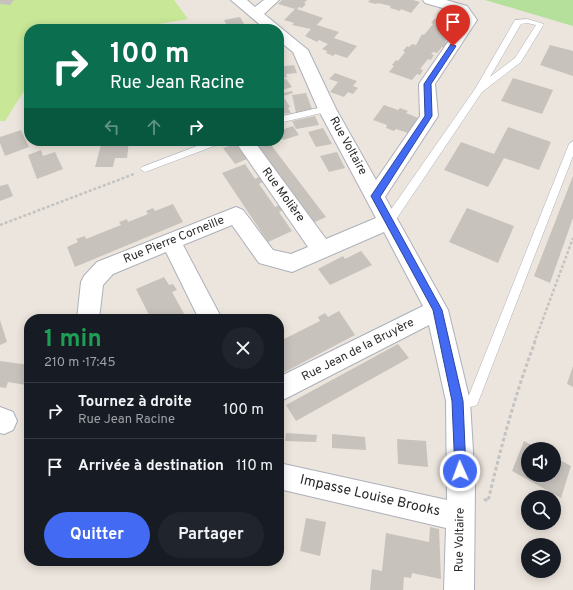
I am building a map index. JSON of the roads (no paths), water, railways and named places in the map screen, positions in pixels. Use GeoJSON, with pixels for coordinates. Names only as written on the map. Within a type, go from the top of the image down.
{"type":"FeatureCollection","features":[{"type":"Feature","properties":{"kind":"street"},"geometry":{"type":"LineString","coordinates":[[238,0],[268,24]]}},
{"type":"Feature","properties":{"kind":"street"},"geometry":{"type":"LineString","coordinates":[[256,14],[272,0]]}},
{"type":"Feature","properties":{"kind":"street"},"geometry":{"type":"LineString","coordinates":[[375,196],[429,116],[428,84],[470,20],[462,9],[430,0]]}},
{"type":"Feature","properties":{"kind":"street","name":"Rue Voltaire"},"geometry":{"type":"LineString","coordinates":[[284,37],[300,50],[328,109],[437,310],[458,401],[461,485],[458,590]]}},
{"type":"Feature","properties":{"kind":"street","name":"Rue Molière"},"geometry":{"type":"LineString","coordinates":[[248,146],[322,250]]}},
{"type":"Feature","properties":{"kind":"street","name":"Rue Pierre Corneille"},"geometry":{"type":"LineString","coordinates":[[89,314],[92,282],[105,268],[236,215],[266,257],[292,263],[389,221]]}},
{"type":"Feature","properties":{"kind":"street"},"geometry":{"type":"LineString","coordinates":[[170,241],[207,314]]}},
{"type":"Feature","properties":{"kind":"street","name":"Rue Jean de la Bruyère"},"geometry":{"type":"LineString","coordinates":[[284,387],[437,310]]}},
{"type":"Feature","properties":{"kind":"street","name":"Impasse Louise Brooks"},"geometry":{"type":"LineString","coordinates":[[284,477],[460,517]]}},
{"type":"Feature","properties":{"kind":"lane"},"geometry":{"type":"LineString","coordinates":[[389,221],[479,90],[518,22],[540,24],[518,60],[479,90]]}},
{"type":"Feature","properties":{"kind":"lane"},"geometry":{"type":"LineString","coordinates":[[284,119],[328,109]]}},
{"type":"Feature","properties":{"kind":"lane"},"geometry":{"type":"LineString","coordinates":[[458,401],[473,401],[573,144]]}},
{"type":"Feature","properties":{"kind":"lane"},"geometry":{"type":"LineString","coordinates":[[145,169],[206,146]]}}]}
